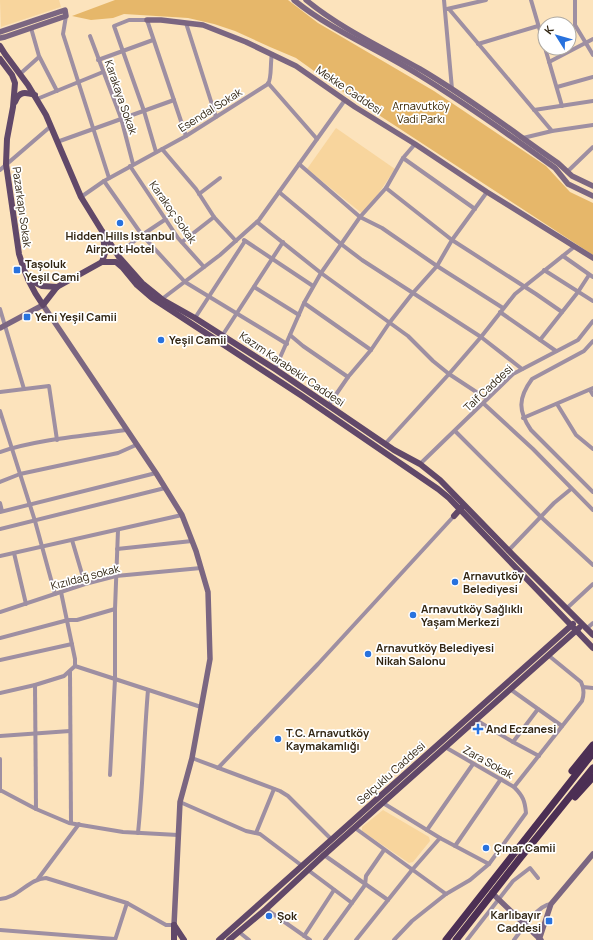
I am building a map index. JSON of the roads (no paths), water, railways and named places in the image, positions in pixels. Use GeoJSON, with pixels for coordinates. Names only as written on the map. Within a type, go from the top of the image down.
{"type":"FeatureCollection","features":[{"type":"Feature","properties":{"kind":"highway"},"geometry":{"type":"LineString","coordinates":[[552,804],[564,781],[593,745]]}},
{"type":"Feature","properties":{"kind":"highway"},"geometry":{"type":"LineString","coordinates":[[446,940],[593,753]]}},
{"type":"Feature","properties":{"kind":"highway"},"geometry":{"type":"LineString","coordinates":[[456,940],[593,768]]}},
{"type":"Feature","properties":{"kind":"highway"},"geometry":{"type":"LineString","coordinates":[[552,820],[571,802],[593,777]]}},
{"type":"Feature","properties":{"kind":"main road"},"geometry":{"type":"LineString","coordinates":[[294,0],[337,30],[450,91],[558,163],[572,176],[593,186]]}},
{"type":"Feature","properties":{"kind":"main road"},"geometry":{"type":"LineString","coordinates":[[306,0],[344,27],[420,69],[556,168],[568,184],[593,196]]}},
{"type":"Feature","properties":{"kind":"main road"},"geometry":{"type":"LineString","coordinates":[[0,32],[65,10],[66,16],[0,38]]}},
{"type":"Feature","properties":{"kind":"main road","name":"Mekke Caddesi"},"geometry":{"type":"LineString","coordinates":[[146,20],[161,20],[203,25],[246,42],[296,66],[345,100],[487,192],[593,258]]}},
{"type":"Feature","properties":{"kind":"main road","name":"Kazım Karabekir Caddesi"},"geometry":{"type":"LineString","coordinates":[[0,46],[4,54],[36,97],[46,115],[82,197],[102,231],[118,254],[142,283],[162,299],[195,318],[275,369],[385,444],[420,464],[440,480],[508,551],[593,635]]}},
{"type":"Feature","properties":{"kind":"main road"},"geometry":{"type":"LineString","coordinates":[[0,59],[12,75],[14,83],[12,107]]}},
{"type":"Feature","properties":{"kind":"main road"},"geometry":{"type":"LineString","coordinates":[[12,107],[16,98],[22,92],[26,92],[36,97]]}},
{"type":"Feature","properties":{"kind":"main road","name":"Pazarkapı Sokak"},"geometry":{"type":"LineString","coordinates":[[12,107],[7,139],[6,164],[19,254],[28,279],[43,305]]}},
{"type":"Feature","properties":{"kind":"main road"},"geometry":{"type":"LineString","coordinates":[[562,177],[567,172]]}},
{"type":"Feature","properties":{"kind":"main road"},"geometry":{"type":"LineString","coordinates":[[2,327],[43,305],[57,287],[102,262],[105,254],[102,231]]}},
{"type":"Feature","properties":{"kind":"main road","name":"Kazım Karabekir Caddesi"},"geometry":{"type":"LineString","coordinates":[[102,262],[116,262],[137,285],[152,298],[302,396],[428,481],[449,498],[593,648]]}},
{"type":"Feature","properties":{"kind":"main road"},"geometry":{"type":"LineString","coordinates":[[28,279],[42,286],[57,287]]}},
{"type":"Feature","properties":{"kind":"main road"},"geometry":{"type":"LineString","coordinates":[[43,305],[156,473],[182,515],[208,592],[210,660],[192,758],[180,802],[174,940]]}},
{"type":"Feature","properties":{"kind":"main road"},"geometry":{"type":"LineString","coordinates":[[454,516],[462,512],[464,504]]}},
{"type":"Feature","properties":{"kind":"main road","name":"Selçuklu Caddesi"},"geometry":{"type":"LineString","coordinates":[[219,940],[377,798],[464,726],[577,620]]}},
{"type":"Feature","properties":{"kind":"main road","name":"Selçuklu Caddesi"},"geometry":{"type":"LineString","coordinates":[[229,940],[266,909],[324,855],[445,748],[464,726],[476,720],[548,655],[576,631],[584,627]]}},
{"type":"Feature","properties":{"kind":"main road"},"geometry":{"type":"LineString","coordinates":[[377,798],[383,803]]}},
{"type":"Feature","properties":{"kind":"main road"},"geometry":{"type":"LineString","coordinates":[[492,893],[540,939],[551,904],[593,854]]}},
{"type":"Feature","properties":{"kind":"main road"},"geometry":{"type":"LineString","coordinates":[[174,925],[184,940]]}},
{"type":"Feature","properties":{"kind":"street"},"geometry":{"type":"LineString","coordinates":[[444,0],[447,9],[450,91]]}},
{"type":"Feature","properties":{"kind":"street"},"geometry":{"type":"LineString","coordinates":[[447,9],[486,0]]}},
{"type":"Feature","properties":{"kind":"street"},"geometry":{"type":"LineString","coordinates":[[531,0],[537,22]]}},
{"type":"Feature","properties":{"kind":"street"},"geometry":{"type":"LineString","coordinates":[[575,0],[575,16]]}},
{"type":"Feature","properties":{"kind":"street"},"geometry":{"type":"LineString","coordinates":[[447,9],[552,131]]}},
{"type":"Feature","properties":{"kind":"street"},"geometry":{"type":"LineString","coordinates":[[66,16],[63,34],[109,178]]}},
{"type":"Feature","properties":{"kind":"street","name":"Mekke Caddesi"},"geometry":{"type":"LineString","coordinates":[[123,52],[114,26],[129,20],[146,20]]}},
{"type":"Feature","properties":{"kind":"street"},"geometry":{"type":"LineString","coordinates":[[146,20],[186,136]]}},
{"type":"Feature","properties":{"kind":"street"},"geometry":{"type":"LineString","coordinates":[[186,23],[216,117]]}},
{"type":"Feature","properties":{"kind":"street"},"geometry":{"type":"LineString","coordinates":[[478,44],[537,26]]}},
{"type":"Feature","properties":{"kind":"street"},"geometry":{"type":"LineString","coordinates":[[31,28],[39,57],[57,91]]}},
{"type":"Feature","properties":{"kind":"street"},"geometry":{"type":"LineString","coordinates":[[577,28],[593,55]]}},
{"type":"Feature","properties":{"kind":"street","name":"Karakaya Sokak"},"geometry":{"type":"LineString","coordinates":[[90,36],[121,118],[132,165]]}},
{"type":"Feature","properties":{"kind":"street"},"geometry":{"type":"LineString","coordinates":[[549,62],[593,39]]}},
{"type":"Feature","properties":{"kind":"street"},"geometry":{"type":"LineString","coordinates":[[98,60],[153,40]]}},
{"type":"Feature","properties":{"kind":"street"},"geometry":{"type":"LineString","coordinates":[[123,52],[144,110],[156,152]]}},
{"type":"Feature","properties":{"kind":"street"},"geometry":{"type":"LineString","coordinates":[[272,54],[270,62],[270,81],[268,83],[317,139]]}},
{"type":"Feature","properties":{"kind":"street"},"geometry":{"type":"LineString","coordinates":[[548,56],[562,106]]}},
{"type":"Feature","properties":{"kind":"street"},"geometry":{"type":"LineString","coordinates":[[20,74],[39,57]]}},
{"type":"Feature","properties":{"kind":"street"},"geometry":{"type":"LineString","coordinates":[[36,97],[57,91],[103,72]]}},
{"type":"Feature","properties":{"kind":"street"},"geometry":{"type":"LineString","coordinates":[[557,87],[593,77]]}},
{"type":"Feature","properties":{"kind":"street","name":"Esendal Sokak"},"geometry":{"type":"LineString","coordinates":[[82,197],[104,180],[186,136],[268,83]]}},
{"type":"Feature","properties":{"kind":"street"},"geometry":{"type":"LineString","coordinates":[[57,142],[174,100]]}},
{"type":"Feature","properties":{"kind":"street"},"geometry":{"type":"LineString","coordinates":[[162,299],[204,267],[257,222],[345,100]]}},
{"type":"Feature","properties":{"kind":"street"},"geometry":{"type":"LineString","coordinates":[[534,110],[593,101]]}},
{"type":"Feature","properties":{"kind":"street"},"geometry":{"type":"LineString","coordinates":[[522,138],[552,131],[593,125]]}},
{"type":"Feature","properties":{"kind":"street"},"geometry":{"type":"LineString","coordinates":[[0,170],[50,126]]}},
{"type":"Feature","properties":{"kind":"street"},"geometry":{"type":"LineString","coordinates":[[275,369],[304,303],[321,273],[360,217],[386,188],[403,158],[415,144]]}},
{"type":"Feature","properties":{"kind":"street"},"geometry":{"type":"LineString","coordinates":[[567,172],[593,147]]}},
{"type":"Feature","properties":{"kind":"street"},"geometry":{"type":"LineString","coordinates":[[162,149],[199,194],[214,217],[238,239],[245,241],[313,286]]}},
{"type":"Feature","properties":{"kind":"street"},"geometry":{"type":"LineString","coordinates":[[403,158],[475,209]]}},
{"type":"Feature","properties":{"kind":"street"},"geometry":{"type":"LineString","coordinates":[[0,160],[6,164]]}},
{"type":"Feature","properties":{"kind":"street"},"geometry":{"type":"LineString","coordinates":[[299,164],[360,217],[382,228],[437,266],[503,308]]}},
{"type":"Feature","properties":{"kind":"street","name":"Karakoç Sokak"},"geometry":{"type":"LineString","coordinates":[[132,165],[182,242],[204,267]]}},
{"type":"Feature","properties":{"kind":"street"},"geometry":{"type":"LineString","coordinates":[[199,194],[220,178]]}},
{"type":"Feature","properties":{"kind":"street"},"geometry":{"type":"LineString","coordinates":[[104,180],[142,235],[185,282],[287,344]]}},
{"type":"Feature","properties":{"kind":"street"},"geometry":{"type":"LineString","coordinates":[[386,188],[452,240],[562,312]]}},
{"type":"Feature","properties":{"kind":"street"},"geometry":{"type":"LineString","coordinates":[[279,192],[341,244],[412,294],[481,337],[522,369]]}},
{"type":"Feature","properties":{"kind":"street"},"geometry":{"type":"LineString","coordinates":[[328,406],[348,377],[371,350],[390,322],[437,266],[452,240],[487,192]]}},
{"type":"Feature","properties":{"kind":"street"},"geometry":{"type":"LineString","coordinates":[[182,242],[214,217]]}},
{"type":"Feature","properties":{"kind":"street"},"geometry":{"type":"LineString","coordinates":[[118,254],[142,235],[166,219]]}},
{"type":"Feature","properties":{"kind":"street"},"geometry":{"type":"LineString","coordinates":[[257,222],[321,273],[408,336],[433,361],[487,399]]}},
{"type":"Feature","properties":{"kind":"street"},"geometry":{"type":"LineString","coordinates":[[195,318],[245,241]]}},
{"type":"Feature","properties":{"kind":"street"},"geometry":{"type":"LineString","coordinates":[[222,336],[282,242]]}},
{"type":"Feature","properties":{"kind":"street"},"geometry":{"type":"LineString","coordinates":[[385,444],[450,374],[514,294],[574,247]]}},
{"type":"Feature","properties":{"kind":"street"},"geometry":{"type":"LineString","coordinates":[[540,340],[591,276],[563,256]]}},
{"type":"Feature","properties":{"kind":"street"},"geometry":{"type":"LineString","coordinates":[[544,270],[593,301]]}},
{"type":"Feature","properties":{"kind":"street"},"geometry":{"type":"LineString","coordinates":[[254,287],[299,315]]}},
{"type":"Feature","properties":{"kind":"street"},"geometry":{"type":"LineString","coordinates":[[304,303],[371,350]]}},
{"type":"Feature","properties":{"kind":"street"},"geometry":{"type":"LineString","coordinates":[[0,308],[2,327],[24,389]]}},
{"type":"Feature","properties":{"kind":"street"},"geometry":{"type":"LineString","coordinates":[[500,312],[556,351]]}},
{"type":"Feature","properties":{"kind":"street","name":"Taif Caddesi"},"geometry":{"type":"LineString","coordinates":[[420,464],[513,374],[578,340],[593,320]]}},
{"type":"Feature","properties":{"kind":"street"},"geometry":{"type":"LineString","coordinates":[[290,335],[303,346],[348,377]]}},
{"type":"Feature","properties":{"kind":"street"},"geometry":{"type":"LineString","coordinates":[[593,341],[584,351],[532,379],[527,386],[521,406],[523,418],[531,430],[593,492]]}},
{"type":"Feature","properties":{"kind":"street"},"geometry":{"type":"LineString","coordinates":[[0,392],[49,386],[57,440]]}},
{"type":"Feature","properties":{"kind":"street"},"geometry":{"type":"LineString","coordinates":[[523,418],[592,389],[593,395]]}},
{"type":"Feature","properties":{"kind":"street"},"geometry":{"type":"LineString","coordinates":[[484,403],[533,449],[593,510]]}},
{"type":"Feature","properties":{"kind":"street"},"geometry":{"type":"LineString","coordinates":[[557,404],[576,435],[593,449]]}},
{"type":"Feature","properties":{"kind":"street"},"geometry":{"type":"LineString","coordinates":[[0,411],[35,521],[55,594]]}},
{"type":"Feature","properties":{"kind":"street"},"geometry":{"type":"LineString","coordinates":[[0,452],[13,448],[57,440],[126,430]]}},
{"type":"Feature","properties":{"kind":"street"},"geometry":{"type":"LineString","coordinates":[[455,431],[593,565]]}},
{"type":"Feature","properties":{"kind":"street"},"geometry":{"type":"LineString","coordinates":[[0,482],[20,474],[118,453],[136,445]]}},
{"type":"Feature","properties":{"kind":"street"},"geometry":{"type":"LineString","coordinates":[[0,503],[1,511],[156,473]]}},
{"type":"Feature","properties":{"kind":"street"},"geometry":{"type":"LineString","coordinates":[[0,529],[165,488]]}},
{"type":"Feature","properties":{"kind":"street"},"geometry":{"type":"LineString","coordinates":[[508,551],[554,503],[571,489]]}},
{"type":"Feature","properties":{"kind":"street"},"geometry":{"type":"LineString","coordinates":[[0,556],[182,515]]}},
{"type":"Feature","properties":{"kind":"street"},"geometry":{"type":"LineString","coordinates":[[218,768],[318,664],[454,516]]}},
{"type":"Feature","properties":{"kind":"street"},"geometry":{"type":"LineString","coordinates":[[110,775],[115,679],[115,609],[118,530]]}},
{"type":"Feature","properties":{"kind":"street"},"geometry":{"type":"LineString","coordinates":[[72,540],[85,584]]}},
{"type":"Feature","properties":{"kind":"street"},"geometry":{"type":"LineString","coordinates":[[117,549],[192,541]]}},
{"type":"Feature","properties":{"kind":"street"},"geometry":{"type":"LineString","coordinates":[[14,553],[26,604]]}},
{"type":"Feature","properties":{"kind":"street","name":"Kızıldağ sokak"},"geometry":{"type":"LineString","coordinates":[[1,612],[85,584],[116,576],[201,568]]}},
{"type":"Feature","properties":{"kind":"street"},"geometry":{"type":"LineString","coordinates":[[566,609],[593,584]]}},
{"type":"Feature","properties":{"kind":"street"},"geometry":{"type":"LineString","coordinates":[[0,693],[35,685],[64,676],[75,666],[68,620],[61,592]]}},
{"type":"Feature","properties":{"kind":"street"},"geometry":{"type":"LineString","coordinates":[[0,606],[1,612]]}},
{"type":"Feature","properties":{"kind":"street"},"geometry":{"type":"LineString","coordinates":[[0,638],[68,620],[77,620],[115,609]]}},
{"type":"Feature","properties":{"kind":"street"},"geometry":{"type":"LineString","coordinates":[[584,627],[593,623]]}},
{"type":"Feature","properties":{"kind":"street"},"geometry":{"type":"LineString","coordinates":[[0,660],[72,644]]}},
{"type":"Feature","properties":{"kind":"street"},"geometry":{"type":"LineString","coordinates":[[514,787],[582,701],[583,687],[581,682],[548,655]]}},
{"type":"Feature","properties":{"kind":"street"},"geometry":{"type":"LineString","coordinates":[[75,666],[201,707]]}},
{"type":"Feature","properties":{"kind":"street"},"geometry":{"type":"LineString","coordinates":[[70,672],[71,823]]}},
{"type":"Feature","properties":{"kind":"street"},"geometry":{"type":"LineString","coordinates":[[35,685],[36,808]]}},
{"type":"Feature","properties":{"kind":"street"},"geometry":{"type":"LineString","coordinates":[[583,687],[593,688]]}},
{"type":"Feature","properties":{"kind":"street"},"geometry":{"type":"LineString","coordinates":[[510,689],[562,726]]}},
{"type":"Feature","properties":{"kind":"street"},"geometry":{"type":"LineString","coordinates":[[138,833],[142,795],[148,690]]}},
{"type":"Feature","properties":{"kind":"street"},"geometry":{"type":"LineString","coordinates":[[513,742],[538,709]]}},
{"type":"Feature","properties":{"kind":"street"},"geometry":{"type":"LineString","coordinates":[[476,720],[539,756]]}},
{"type":"Feature","properties":{"kind":"street"},"geometry":{"type":"LineString","coordinates":[[0,736],[70,731]]}},
{"type":"Feature","properties":{"kind":"street","name":"Zara Sokak"},"geometry":{"type":"LineString","coordinates":[[445,748],[514,787],[521,794],[525,804],[526,813],[489,864]]}},
{"type":"Feature","properties":{"kind":"street"},"geometry":{"type":"LineString","coordinates":[[192,758],[274,789],[288,796],[331,839]]}},
{"type":"Feature","properties":{"kind":"street"},"geometry":{"type":"LineString","coordinates":[[0,759],[0,790],[71,823],[123,832],[178,835]]}},
{"type":"Feature","properties":{"kind":"street"},"geometry":{"type":"LineString","coordinates":[[427,830],[473,764]]}},
{"type":"Feature","properties":{"kind":"street"},"geometry":{"type":"LineString","coordinates":[[455,846],[501,779]]}},
{"type":"Feature","properties":{"kind":"street"},"geometry":{"type":"LineString","coordinates":[[256,833],[274,789]]}},
{"type":"Feature","properties":{"kind":"street"},"geometry":{"type":"LineString","coordinates":[[180,802],[246,831],[260,834],[301,865]]}},
{"type":"Feature","properties":{"kind":"street"},"geometry":{"type":"LineString","coordinates":[[383,803],[440,838],[489,864],[470,880],[446,894],[412,921],[394,940]]}},
{"type":"Feature","properties":{"kind":"street"},"geometry":{"type":"LineString","coordinates":[[0,899],[18,894],[38,879],[78,824]]}},
{"type":"Feature","properties":{"kind":"street"},"geometry":{"type":"LineString","coordinates":[[355,828],[446,894]]}},
{"type":"Feature","properties":{"kind":"street"},"geometry":{"type":"LineString","coordinates":[[356,940],[412,870],[440,838]]}},
{"type":"Feature","properties":{"kind":"street"},"geometry":{"type":"LineString","coordinates":[[325,940],[365,885],[366,876],[384,850]]}},
{"type":"Feature","properties":{"kind":"street"},"geometry":{"type":"LineString","coordinates":[[324,855],[388,900]]}},
{"type":"Feature","properties":{"kind":"street"},"geometry":{"type":"LineString","coordinates":[[467,940],[513,881],[530,868],[538,878]]}},
{"type":"Feature","properties":{"kind":"street"},"geometry":{"type":"LineString","coordinates":[[308,870],[352,903]]}},
{"type":"Feature","properties":{"kind":"street"},"geometry":{"type":"LineString","coordinates":[[38,879],[46,878],[127,903],[166,925],[174,925]]}},
{"type":"Feature","properties":{"kind":"street"},"geometry":{"type":"LineString","coordinates":[[304,936],[334,890]]}},
{"type":"Feature","properties":{"kind":"street"},"geometry":{"type":"LineString","coordinates":[[0,930],[115,939],[127,903]]}},
{"type":"Feature","properties":{"kind":"street"},"geometry":{"type":"LineString","coordinates":[[514,940],[525,924],[545,904],[551,904]]}},
{"type":"Feature","properties":{"kind":"street"},"geometry":{"type":"LineString","coordinates":[[266,909],[310,940]]}},
{"type":"Feature","properties":{"kind":"street"},"geometry":{"type":"LineString","coordinates":[[238,932],[249,940]]}},
{"type":"Feature","properties":{"kind":"place","name":"Hidden Hills Istanbul Airport Hotel"},"geometry":{"type":"Point","coordinates":[120,223]}},
{"type":"Feature","properties":{"kind":"place","name":"Taşoluk Yeşil Cami"},"geometry":{"type":"Point","coordinates":[17,270]}},
{"type":"Feature","properties":{"kind":"place","name":"Yeni Yeşil Camii"},"geometry":{"type":"Point","coordinates":[27,317]}},
{"type":"Feature","properties":{"kind":"place","name":"Yeşil Camii"},"geometry":{"type":"Point","coordinates":[161,340]}},
{"type":"Feature","properties":{"kind":"place","name":"Arnavutköy Belediyesi"},"geometry":{"type":"Point","coordinates":[455,582]}},
{"type":"Feature","properties":{"kind":"place","name":"Arnavutköy Sağlıklı Yaşam Merkezi"},"geometry":{"type":"Point","coordinates":[413,615]}},
{"type":"Feature","properties":{"kind":"place","name":"Arnavutköy Belediyesi Nikah Salonu"},"geometry":{"type":"Point","coordinates":[368,654]}},
{"type":"Feature","properties":{"kind":"place","name":"And Eczanesi"},"geometry":{"type":"Point","coordinates":[478,729]}},
{"type":"Feature","properties":{"kind":"place","name":"T.C. Arnavutköy Kaymakamlığı"},"geometry":{"type":"Point","coordinates":[278,739]}},
{"type":"Feature","properties":{"kind":"place","name":"Çınar Camii"},"geometry":{"type":"Point","coordinates":[486,848]}},
{"type":"Feature","properties":{"kind":"place","name":"Şok"},"geometry":{"type":"Point","coordinates":[269,916]}},
{"type":"Feature","properties":{"kind":"place","name":"Karlıbayır Caddesi"},"geometry":{"type":"Point","coordinates":[549,921]}},
{"type":"Feature","properties":{"kind":"park label","name":"Arnavutköy Vadi Parkı"},"geometry":{"type":"Point","coordinates":[421,112]}}]}
